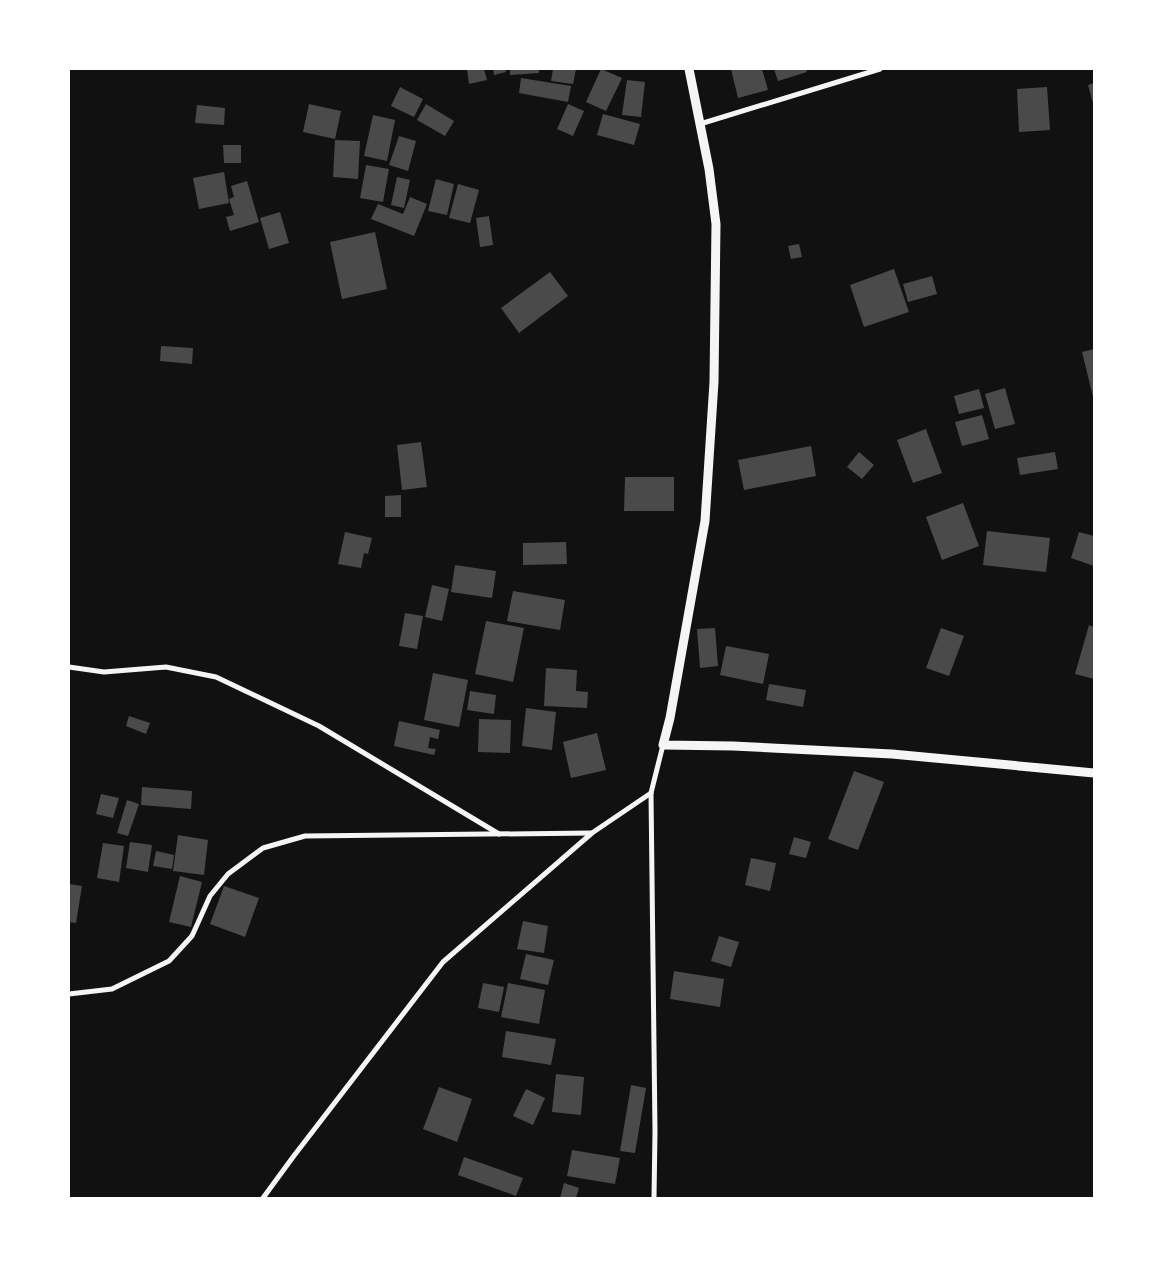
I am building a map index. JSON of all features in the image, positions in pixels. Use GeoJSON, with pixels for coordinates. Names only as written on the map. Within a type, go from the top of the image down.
{"type":"FeatureCollection","features":[{"type":"Feature","properties":{"kind":"street"},"geometry":{"type":"LineString","coordinates":[[654,1198],[651,793],[670,718],[705,521],[714,382],[716,224],[709,169],[689,69]]}},
{"type":"Feature","properties":{"kind":"street"},"geometry":{"type":"LineString","coordinates":[[700,124],[880,69]]}},
{"type":"Feature","properties":{"kind":"street"},"geometry":{"type":"LineString","coordinates":[[69,667],[104,672],[166,667],[216,677],[319,726],[500,834]]}},
{"type":"Feature","properties":{"kind":"street"},"geometry":{"type":"LineString","coordinates":[[663,745],[733,746],[892,754],[1094,773]]}},
{"type":"Feature","properties":{"kind":"street"},"geometry":{"type":"LineString","coordinates":[[263,1198],[444,962],[592,833],[651,793]]}},
{"type":"Feature","properties":{"kind":"street"},"geometry":{"type":"LineString","coordinates":[[69,994],[112,989],[168,961],[192,936],[210,896],[228,874],[263,848],[305,836],[592,833]]}},
{"type":"Feature","properties":{"kind":"building"},"geometry":{"type":"Polygon","coordinates":[[[467,69],[484,69],[487,80],[469,84],[467,69]]]}},
{"type":"Feature","properties":{"kind":"building"},"geometry":{"type":"Polygon","coordinates":[[[493,69],[505,69],[506,72],[494,75],[493,69]]]}},
{"type":"Feature","properties":{"kind":"building"},"geometry":{"type":"Polygon","coordinates":[[[510,69],[539,69],[539,73],[510,75],[510,69]]]}},
{"type":"Feature","properties":{"kind":"building"},"geometry":{"type":"Polygon","coordinates":[[[553,69],[576,69],[573,84],[551,81],[553,69]]]}},
{"type":"Feature","properties":{"kind":"building"},"geometry":{"type":"Polygon","coordinates":[[[601,69],[622,78],[606,111],[586,102],[601,69]]]}},
{"type":"Feature","properties":{"kind":"building"},"geometry":{"type":"Polygon","coordinates":[[[731,69],[762,69],[768,90],[738,98],[731,69]]]}},
{"type":"Feature","properties":{"kind":"building"},"geometry":{"type":"Polygon","coordinates":[[[774,69],[806,69],[807,72],[778,81],[774,69]]]}},
{"type":"Feature","properties":{"kind":"building"},"geometry":{"type":"Polygon","coordinates":[[[521,78],[571,86],[568,102],[519,93],[521,78]]]}},
{"type":"Feature","properties":{"kind":"building"},"geometry":{"type":"Polygon","coordinates":[[[627,80],[645,82],[641,117],[622,115],[627,80]]]}},
{"type":"Feature","properties":{"kind":"building"},"geometry":{"type":"Polygon","coordinates":[[[1094,83],[1094,107],[1088,85],[1094,83]]]}},
{"type":"Feature","properties":{"kind":"building"},"geometry":{"type":"Polygon","coordinates":[[[400,87],[423,99],[414,117],[391,106],[400,87]]]}},
{"type":"Feature","properties":{"kind":"building"},"geometry":{"type":"Polygon","coordinates":[[[1047,87],[1050,130],[1019,132],[1017,89],[1047,87]]]}},
{"type":"Feature","properties":{"kind":"building"},"geometry":{"type":"Polygon","coordinates":[[[309,104],[341,111],[335,139],[303,132],[309,104]]]}},
{"type":"Feature","properties":{"kind":"building"},"geometry":{"type":"Polygon","coordinates":[[[426,104],[454,121],[445,136],[417,120],[426,104]]]}},
{"type":"Feature","properties":{"kind":"building"},"geometry":{"type":"Polygon","coordinates":[[[568,104],[584,111],[573,136],[557,129],[568,104]]]}},
{"type":"Feature","properties":{"kind":"building"},"geometry":{"type":"Polygon","coordinates":[[[197,105],[225,108],[224,125],[195,123],[197,105]]]}},
{"type":"Feature","properties":{"kind":"building"},"geometry":{"type":"Polygon","coordinates":[[[603,114],[640,124],[634,145],[597,135],[603,114]]]}},
{"type":"Feature","properties":{"kind":"building"},"geometry":{"type":"Polygon","coordinates":[[[373,115],[395,120],[387,161],[364,156],[373,115]]]}},
{"type":"Feature","properties":{"kind":"building"},"geometry":{"type":"Polygon","coordinates":[[[399,136],[416,141],[408,171],[389,165],[399,136]]]}},
{"type":"Feature","properties":{"kind":"building"},"geometry":{"type":"Polygon","coordinates":[[[335,140],[360,141],[358,179],[333,177],[335,140]]]}},
{"type":"Feature","properties":{"kind":"building"},"geometry":{"type":"Polygon","coordinates":[[[223,145],[241,145],[241,163],[224,163],[223,145]]]}},
{"type":"Feature","properties":{"kind":"building"},"geometry":{"type":"Polygon","coordinates":[[[366,165],[389,169],[383,202],[360,198],[366,165]]]}},
{"type":"Feature","properties":{"kind":"building"},"geometry":{"type":"Polygon","coordinates":[[[224,172],[229,203],[199,209],[193,178],[224,172]]]}},
{"type":"Feature","properties":{"kind":"building"},"geometry":{"type":"Polygon","coordinates":[[[397,177],[410,180],[404,208],[391,205],[397,177]]]}},
{"type":"Feature","properties":{"kind":"building"},"geometry":{"type":"Polygon","coordinates":[[[436,179],[454,184],[447,215],[428,211],[436,179]]]}},
{"type":"Feature","properties":{"kind":"building"},"geometry":{"type":"Polygon","coordinates":[[[247,181],[259,222],[230,231],[226,217],[234,215],[229,199],[234,197],[231,186],[247,181]]]}},
{"type":"Feature","properties":{"kind":"building"},"geometry":{"type":"Polygon","coordinates":[[[458,184],[479,190],[470,223],[449,218],[458,184]]]}},
{"type":"Feature","properties":{"kind":"building"},"geometry":{"type":"Polygon","coordinates":[[[410,197],[427,204],[414,236],[371,219],[378,204],[403,214],[410,197]]]}},
{"type":"Feature","properties":{"kind":"building"},"geometry":{"type":"Polygon","coordinates":[[[280,212],[289,243],[269,249],[260,218],[280,212]]]}},
{"type":"Feature","properties":{"kind":"building"},"geometry":{"type":"Polygon","coordinates":[[[489,216],[493,245],[480,247],[476,218],[489,216]]]}},
{"type":"Feature","properties":{"kind":"building"},"geometry":{"type":"Polygon","coordinates":[[[375,232],[387,289],[342,299],[330,242],[375,232]]]}},
{"type":"Feature","properties":{"kind":"building"},"geometry":{"type":"Polygon","coordinates":[[[799,244],[802,257],[791,259],[788,246],[799,244]]]}},
{"type":"Feature","properties":{"kind":"building"},"geometry":{"type":"Polygon","coordinates":[[[894,269],[909,312],[864,327],[850,285],[894,269]]]}},
{"type":"Feature","properties":{"kind":"building"},"geometry":{"type":"Polygon","coordinates":[[[550,272],[568,296],[519,333],[501,308],[550,272]]]}},
{"type":"Feature","properties":{"kind":"building"},"geometry":{"type":"Polygon","coordinates":[[[932,276],[937,294],[908,302],[903,284],[932,276]]]}},
{"type":"Feature","properties":{"kind":"building"},"geometry":{"type":"Polygon","coordinates":[[[161,346],[193,348],[192,364],[160,361],[161,346]]]}},
{"type":"Feature","properties":{"kind":"building"},"geometry":{"type":"Polygon","coordinates":[[[1094,349],[1094,401],[1082,352],[1094,349]]]}},
{"type":"Feature","properties":{"kind":"building"},"geometry":{"type":"Polygon","coordinates":[[[1005,388],[1015,424],[995,429],[985,394],[1005,388]]]}},
{"type":"Feature","properties":{"kind":"building"},"geometry":{"type":"Polygon","coordinates":[[[979,389],[984,408],[959,414],[954,396],[979,389]]]}},
{"type":"Feature","properties":{"kind":"building"},"geometry":{"type":"Polygon","coordinates":[[[982,415],[989,439],[962,446],[955,422],[982,415]]]}},
{"type":"Feature","properties":{"kind":"building"},"geometry":{"type":"Polygon","coordinates":[[[926,429],[942,473],[913,483],[897,440],[926,429]]]}},
{"type":"Feature","properties":{"kind":"building"},"geometry":{"type":"Polygon","coordinates":[[[421,442],[427,487],[402,490],[397,445],[421,442]]]}},
{"type":"Feature","properties":{"kind":"building"},"geometry":{"type":"Polygon","coordinates":[[[811,446],[816,476],[744,490],[738,460],[811,446]]]}},
{"type":"Feature","properties":{"kind":"building"},"geometry":{"type":"Polygon","coordinates":[[[859,452],[874,465],[862,479],[847,467],[859,452]]]}},
{"type":"Feature","properties":{"kind":"building"},"geometry":{"type":"Polygon","coordinates":[[[1055,452],[1058,469],[1020,475],[1017,458],[1055,452]]]}},
{"type":"Feature","properties":{"kind":"building"},"geometry":{"type":"Polygon","coordinates":[[[625,477],[674,477],[674,511],[624,511],[625,477]]]}},
{"type":"Feature","properties":{"kind":"building"},"geometry":{"type":"Polygon","coordinates":[[[401,495],[401,517],[385,517],[385,496],[401,495]]]}},
{"type":"Feature","properties":{"kind":"building"},"geometry":{"type":"Polygon","coordinates":[[[963,503],[979,546],[942,560],[926,517],[963,503]]]}},
{"type":"Feature","properties":{"kind":"building"},"geometry":{"type":"Polygon","coordinates":[[[987,531],[1050,538],[1046,572],[983,565],[987,531]]]}},
{"type":"Feature","properties":{"kind":"building"},"geometry":{"type":"Polygon","coordinates":[[[345,532],[372,538],[368,554],[364,553],[361,568],[338,564],[345,532]]]}},
{"type":"Feature","properties":{"kind":"building"},"geometry":{"type":"Polygon","coordinates":[[[1079,532],[1094,536],[1094,566],[1071,558],[1079,532]]]}},
{"type":"Feature","properties":{"kind":"building"},"geometry":{"type":"Polygon","coordinates":[[[566,542],[567,564],[523,565],[523,543],[566,542]]]}},
{"type":"Feature","properties":{"kind":"building"},"geometry":{"type":"Polygon","coordinates":[[[455,565],[496,571],[492,598],[451,592],[455,565]]]}},
{"type":"Feature","properties":{"kind":"building"},"geometry":{"type":"Polygon","coordinates":[[[432,585],[449,589],[442,621],[425,617],[432,585]]]}},
{"type":"Feature","properties":{"kind":"building"},"geometry":{"type":"Polygon","coordinates":[[[513,591],[565,600],[560,630],[507,621],[513,591]]]}},
{"type":"Feature","properties":{"kind":"building"},"geometry":{"type":"Polygon","coordinates":[[[405,613],[423,616],[417,649],[399,646],[405,613]]]}},
{"type":"Feature","properties":{"kind":"building"},"geometry":{"type":"Polygon","coordinates":[[[486,621],[524,628],[513,682],[475,674],[486,621]]]}},
{"type":"Feature","properties":{"kind":"building"},"geometry":{"type":"Polygon","coordinates":[[[1089,625],[1094,627],[1094,679],[1075,674],[1089,625]]]}},
{"type":"Feature","properties":{"kind":"building"},"geometry":{"type":"Polygon","coordinates":[[[715,628],[718,666],[700,668],[697,629],[715,628]]]}},
{"type":"Feature","properties":{"kind":"building"},"geometry":{"type":"Polygon","coordinates":[[[941,628],[964,636],[949,676],[926,668],[941,628]]]}},
{"type":"Feature","properties":{"kind":"building"},"geometry":{"type":"Polygon","coordinates":[[[726,646],[769,654],[763,684],[720,675],[726,646]]]}},
{"type":"Feature","properties":{"kind":"building"},"geometry":{"type":"Polygon","coordinates":[[[546,668],[577,670],[576,691],[588,692],[587,708],[544,706],[546,668]]]}},
{"type":"Feature","properties":{"kind":"building"},"geometry":{"type":"Polygon","coordinates":[[[433,673],[468,680],[459,727],[424,720],[433,673]]]}},
{"type":"Feature","properties":{"kind":"building"},"geometry":{"type":"Polygon","coordinates":[[[769,684],[806,690],[803,707],[766,700],[769,684]]]}},
{"type":"Feature","properties":{"kind":"building"},"geometry":{"type":"Polygon","coordinates":[[[470,691],[496,695],[494,714],[467,710],[470,691]]]}},
{"type":"Feature","properties":{"kind":"building"},"geometry":{"type":"Polygon","coordinates":[[[526,708],[556,712],[552,750],[522,746],[526,708]]]}},
{"type":"Feature","properties":{"kind":"building"},"geometry":{"type":"Polygon","coordinates":[[[129,716],[150,723],[146,734],[126,726],[129,716]]]}},
{"type":"Feature","properties":{"kind":"building"},"geometry":{"type":"Polygon","coordinates":[[[479,719],[511,720],[510,753],[478,752],[479,719]]]}},
{"type":"Feature","properties":{"kind":"building"},"geometry":{"type":"Polygon","coordinates":[[[399,721],[440,730],[438,739],[430,737],[428,748],[436,749],[434,755],[394,746],[399,721]]]}},
{"type":"Feature","properties":{"kind":"building"},"geometry":{"type":"Polygon","coordinates":[[[597,733],[606,770],[571,778],[563,742],[597,733]]]}},
{"type":"Feature","properties":{"kind":"building"},"geometry":{"type":"Polygon","coordinates":[[[854,771],[884,782],[858,850],[828,839],[854,771]]]}},
{"type":"Feature","properties":{"kind":"building"},"geometry":{"type":"Polygon","coordinates":[[[142,787],[192,791],[191,809],[141,805],[142,787]]]}},
{"type":"Feature","properties":{"kind":"building"},"geometry":{"type":"Polygon","coordinates":[[[101,794],[119,798],[113,818],[96,814],[101,794]]]}},
{"type":"Feature","properties":{"kind":"building"},"geometry":{"type":"Polygon","coordinates":[[[127,800],[139,804],[128,836],[117,833],[127,800]]]}},
{"type":"Feature","properties":{"kind":"building"},"geometry":{"type":"Polygon","coordinates":[[[178,835],[208,840],[204,875],[173,871],[178,835]]]}},
{"type":"Feature","properties":{"kind":"building"},"geometry":{"type":"Polygon","coordinates":[[[794,837],[811,842],[806,858],[789,854],[794,837]]]}},
{"type":"Feature","properties":{"kind":"building"},"geometry":{"type":"Polygon","coordinates":[[[130,842],[152,845],[148,872],[126,868],[130,842]]]}},
{"type":"Feature","properties":{"kind":"building"},"geometry":{"type":"Polygon","coordinates":[[[103,843],[124,846],[119,882],[97,878],[103,843]]]}},
{"type":"Feature","properties":{"kind":"building"},"geometry":{"type":"Polygon","coordinates":[[[156,851],[174,855],[172,869],[153,866],[156,851]]]}},
{"type":"Feature","properties":{"kind":"building"},"geometry":{"type":"Polygon","coordinates":[[[751,858],[776,863],[770,891],[745,885],[751,858]]]}},
{"type":"Feature","properties":{"kind":"building"},"geometry":{"type":"Polygon","coordinates":[[[180,876],[202,882],[191,927],[169,922],[180,876]]]}},
{"type":"Feature","properties":{"kind":"building"},"geometry":{"type":"Polygon","coordinates":[[[69,884],[82,886],[76,923],[69,922],[69,884]]]}},
{"type":"Feature","properties":{"kind":"building"},"geometry":{"type":"Polygon","coordinates":[[[224,886],[259,898],[245,937],[210,924],[224,886]]]}},
{"type":"Feature","properties":{"kind":"building"},"geometry":{"type":"Polygon","coordinates":[[[523,921],[548,926],[544,953],[517,949],[523,921]]]}},
{"type":"Feature","properties":{"kind":"building"},"geometry":{"type":"Polygon","coordinates":[[[719,936],[739,942],[731,967],[711,961],[719,936]]]}},
{"type":"Feature","properties":{"kind":"building"},"geometry":{"type":"Polygon","coordinates":[[[526,954],[554,960],[548,985],[520,979],[526,954]]]}},
{"type":"Feature","properties":{"kind":"building"},"geometry":{"type":"Polygon","coordinates":[[[674,971],[724,979],[720,1007],[670,999],[674,971]]]}},
{"type":"Feature","properties":{"kind":"building"},"geometry":{"type":"Polygon","coordinates":[[[483,983],[504,987],[499,1012],[478,1008],[483,983]]]}},
{"type":"Feature","properties":{"kind":"building"},"geometry":{"type":"Polygon","coordinates":[[[508,983],[545,990],[539,1024],[501,1017],[508,983]]]}},
{"type":"Feature","properties":{"kind":"building"},"geometry":{"type":"Polygon","coordinates":[[[506,1031],[556,1039],[551,1065],[502,1057],[506,1031]]]}},
{"type":"Feature","properties":{"kind":"building"},"geometry":{"type":"Polygon","coordinates":[[[556,1074],[584,1077],[581,1115],[552,1112],[556,1074]]]}},
{"type":"Feature","properties":{"kind":"building"},"geometry":{"type":"Polygon","coordinates":[[[631,1085],[646,1088],[635,1153],[620,1151],[631,1085]]]}},
{"type":"Feature","properties":{"kind":"building"},"geometry":{"type":"Polygon","coordinates":[[[439,1087],[472,1099],[457,1142],[423,1129],[439,1087]]]}},
{"type":"Feature","properties":{"kind":"building"},"geometry":{"type":"Polygon","coordinates":[[[526,1089],[545,1098],[533,1125],[513,1116],[526,1089]]]}},
{"type":"Feature","properties":{"kind":"building"},"geometry":{"type":"Polygon","coordinates":[[[572,1150],[620,1158],[615,1184],[567,1176],[572,1150]]]}},
{"type":"Feature","properties":{"kind":"building"},"geometry":{"type":"Polygon","coordinates":[[[464,1157],[523,1178],[516,1196],[458,1175],[464,1157]]]}},
{"type":"Feature","properties":{"kind":"building"},"geometry":{"type":"Polygon","coordinates":[[[564,1183],[579,1188],[576,1198],[560,1198],[564,1183]]]}}]}
